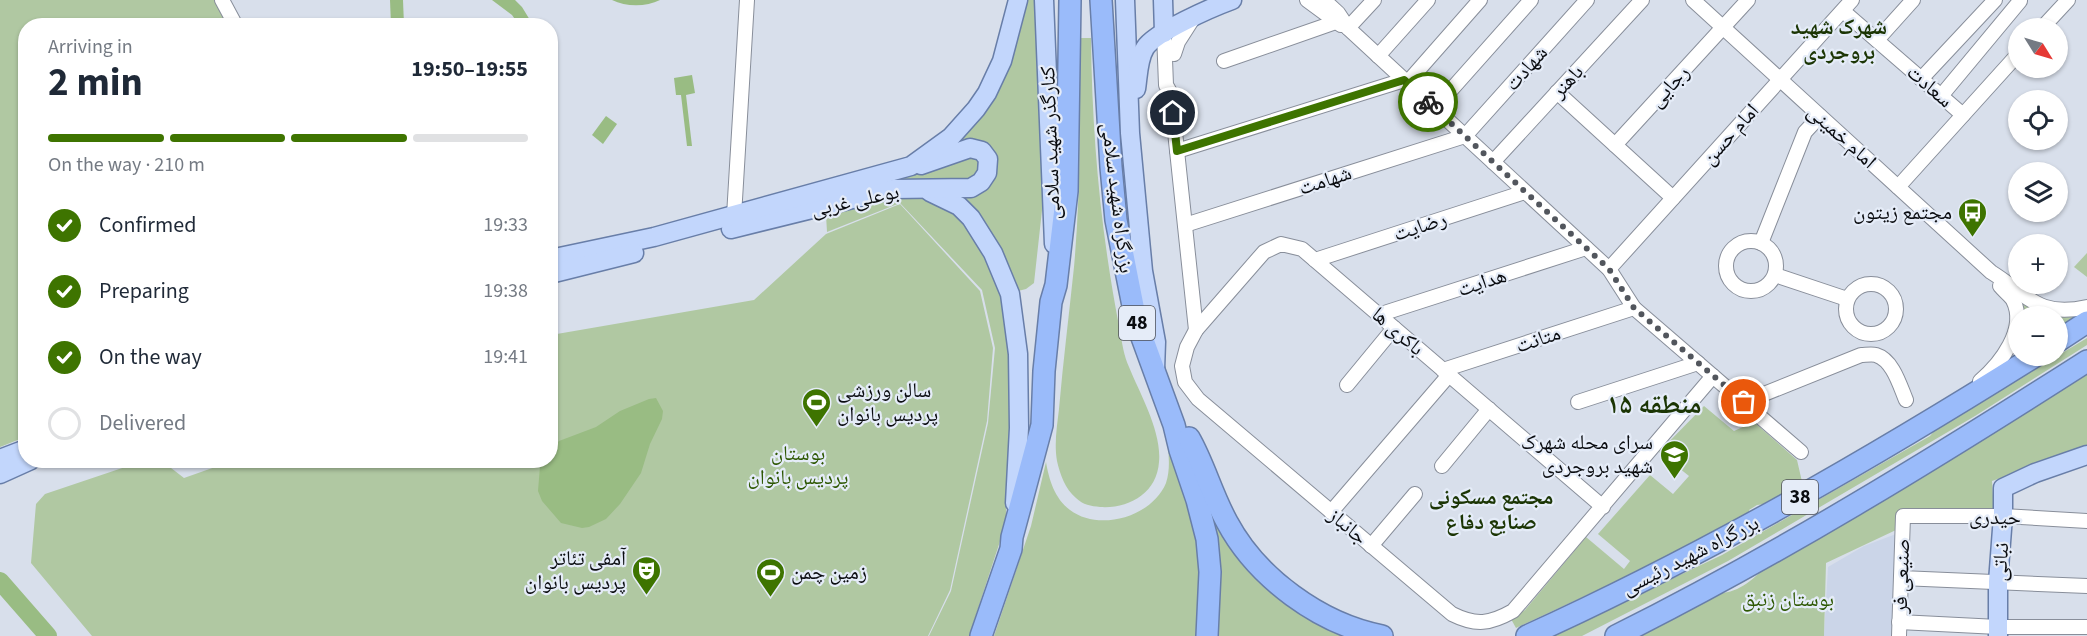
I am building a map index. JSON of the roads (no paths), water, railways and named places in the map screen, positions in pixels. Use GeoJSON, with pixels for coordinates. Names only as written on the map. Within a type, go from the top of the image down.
{"type":"FeatureCollection","features":[{"type":"Feature","properties":{"kind":"highway","name":"بزرگراه شهید سلامی"},"geometry":{"type":"LineString","coordinates":[[981,636],[1007,561],[1042,425],[1044,371],[1067,191],[1070,0]]}},
{"type":"Feature","properties":{"kind":"highway","name":"بزرگراه شهید سلامی"},"geometry":{"type":"LineString","coordinates":[[1101,0],[1116,220],[1136,321],[1174,425],[1207,539],[1210,604],[1207,636]]}},
{"type":"Feature","properties":{"kind":"highway"},"geometry":{"type":"LineString","coordinates":[[2068,334],[2087,322]]}},
{"type":"Feature","properties":{"kind":"highway","name":"بزرگراه شهید رئیسی"},"geometry":{"type":"LineString","coordinates":[[1616,636],[1667,610],[1885,486],[2087,361]]}},
{"type":"Feature","properties":{"kind":"highway","name":"بزرگراه شهید رئیسی"},"geometry":{"type":"LineString","coordinates":[[1527,636],[1714,545],[1788,504],[2019,366]]}},
{"type":"Feature","properties":{"kind":"highway"},"geometry":{"type":"LineString","coordinates":[[1174,425],[1190,440],[1216,500],[1233,532],[1266,572],[1296,599],[1327,617],[1382,636]]}},
{"type":"Feature","properties":{"kind":"main road","name":"بوعلی غربی"},"geometry":{"type":"LineString","coordinates":[[558,257],[654,237],[911,166],[951,137],[987,93],[1002,61],[1018,0]]}},
{"type":"Feature","properties":{"kind":"main road","name":"کنارگذر شهید سلامی"},"geometry":{"type":"LineString","coordinates":[[1044,0],[1056,285]]}},
{"type":"Feature","properties":{"kind":"main road"},"geometry":{"type":"LineString","coordinates":[[1125,0],[1130,133],[1143,272],[1156,342],[1155,372]]}},
{"type":"Feature","properties":{"kind":"main road"},"geometry":{"type":"LineString","coordinates":[[1163,0],[1168,31]]}},
{"type":"Feature","properties":{"kind":"main road"},"geometry":{"type":"LineString","coordinates":[[1168,31],[1171,0]]}},
{"type":"Feature","properties":{"kind":"main road"},"geometry":{"type":"LineString","coordinates":[[1130,133],[1145,49],[1154,39],[1196,9],[1232,0]]}},
{"type":"Feature","properties":{"kind":"main road"},"geometry":{"type":"LineString","coordinates":[[911,166],[929,163],[970,148],[982,151],[988,159],[989,166],[984,179],[971,188],[920,188]]}},
{"type":"Feature","properties":{"kind":"main road","name":"بوعلی غربی"},"geometry":{"type":"LineString","coordinates":[[558,272],[893,189],[920,188],[952,202],[971,218],[989,246],[1010,294],[1018,354],[1019,415],[1012,537]]}},
{"type":"Feature","properties":{"kind":"main road"},"geometry":{"type":"LineString","coordinates":[[0,459],[18,452]]}},
{"type":"Feature","properties":{"kind":"main road"},"geometry":{"type":"LineString","coordinates":[[2007,486],[2087,455]]}},
{"type":"Feature","properties":{"kind":"main road"},"geometry":{"type":"LineString","coordinates":[[0,474],[18,466]]}},
{"type":"Feature","properties":{"kind":"main road"},"geometry":{"type":"LineString","coordinates":[[2007,486],[2041,481],[2087,466]]}},
{"type":"Feature","properties":{"kind":"main road","name":"نباتی"},"geometry":{"type":"LineString","coordinates":[[1998,631],[1998,582],[2007,486]]}},
{"type":"Feature","properties":{"kind":"street"},"geometry":{"type":"LineString","coordinates":[[222,0],[232,18]]}},
{"type":"Feature","properties":{"kind":"street"},"geometry":{"type":"LineString","coordinates":[[734,216],[747,0]]}},
{"type":"Feature","properties":{"kind":"street"},"geometry":{"type":"LineString","coordinates":[[1307,0],[1342,25],[1378,56],[1609,269],[1634,308],[1802,452]]}},
{"type":"Feature","properties":{"kind":"street"},"geometry":{"type":"LineString","coordinates":[[1324,0],[1338,13],[1342,25]]}},
{"type":"Feature","properties":{"kind":"street"},"geometry":{"type":"LineString","coordinates":[[1224,62],[1342,25],[1374,0]]}},
{"type":"Feature","properties":{"kind":"street"},"geometry":{"type":"LineString","coordinates":[[1378,56],[1428,0]]}},
{"type":"Feature","properties":{"kind":"street"},"geometry":{"type":"LineString","coordinates":[[1177,151],[1406,82],[1480,0]]}},
{"type":"Feature","properties":{"kind":"street"},"geometry":{"type":"LineString","coordinates":[[1435,108],[1531,0]]}},
{"type":"Feature","properties":{"kind":"street","name":"شهادت"},"geometry":{"type":"LineString","coordinates":[[1465,136],[1587,0]]}},
{"type":"Feature","properties":{"kind":"street","name":"باهنر"},"geometry":{"type":"LineString","coordinates":[[1493,162],[1642,0]]}},
{"type":"Feature","properties":{"kind":"street","name":"امام خمینی"},"geometry":{"type":"LineString","coordinates":[[1693,0],[1991,272]]}},
{"type":"Feature","properties":{"kind":"street","name":"رجایی"},"geometry":{"type":"LineString","coordinates":[[1615,145],[1748,0]]}},
{"type":"Feature","properties":{"kind":"street"},"geometry":{"type":"LineString","coordinates":[[1877,40],[1913,0]]}},
{"type":"Feature","properties":{"kind":"street"},"geometry":{"type":"LineString","coordinates":[[1921,79],[1995,0]]}},
{"type":"Feature","properties":{"kind":"street"},"geometry":{"type":"LineString","coordinates":[[2051,18],[2068,0]]}},
{"type":"Feature","properties":{"kind":"street"},"geometry":{"type":"LineString","coordinates":[[1941,96],[2020,1]]}},
{"type":"Feature","properties":{"kind":"street","name":"سعادت"},"geometry":{"type":"LineString","coordinates":[[1847,5],[1877,40],[1963,115]]}},
{"type":"Feature","properties":{"kind":"street","name":"امام حسن"},"geometry":{"type":"LineString","coordinates":[[1609,269],[1847,5]]}},
{"type":"Feature","properties":{"kind":"street"},"geometry":{"type":"LineString","coordinates":[[1145,49],[1156,50],[1170,57],[1196,9]]}},
{"type":"Feature","properties":{"kind":"street","name":"جانباز"},"geometry":{"type":"LineString","coordinates":[[1168,31],[1176,87],[1171,94],[1196,330],[1187,347],[1182,366],[1185,382],[1198,399],[1452,614],[1468,622],[1485,622],[1497,620],[1513,611],[1713,376]]}},
{"type":"Feature","properties":{"kind":"street","name":"سعادت"},"geometry":{"type":"LineString","coordinates":[[1898,188],[2008,65]]}},
{"type":"Feature","properties":{"kind":"street"},"geometry":{"type":"LineString","coordinates":[[1557,92],[1673,198]]}},
{"type":"Feature","properties":{"kind":"street"},"geometry":{"type":"LineString","coordinates":[[1761,243],[1805,132],[1820,116]]}},
{"type":"Feature","properties":{"kind":"street","name":"شهامت"},"geometry":{"type":"LineString","coordinates":[[1185,225],[1465,136]]}},
{"type":"Feature","properties":{"kind":"street","name":"رضایت"},"geometry":{"type":"LineString","coordinates":[[1315,260],[1525,192]]}},
{"type":"Feature","properties":{"kind":"street"},"geometry":{"type":"LineString","coordinates":[[1749,241],[1761,243],[1772,250],[1776,258],[1775,275],[1771,282],[1756,291],[1740,289],[1728,277],[1726,261],[1734,247],[1749,241]]}},
{"type":"Feature","properties":{"kind":"street","name":"باکری ها"},"geometry":{"type":"LineString","coordinates":[[1196,330],[1264,252],[1281,244],[1302,249],[1603,507]]}},
{"type":"Feature","properties":{"kind":"street","name":"هدایت"},"geometry":{"type":"LineString","coordinates":[[1378,315],[1586,248]]}},
{"type":"Feature","properties":{"kind":"street"},"geometry":{"type":"LineString","coordinates":[[1991,272],[2039,306],[2062,310],[2087,308]]}},
{"type":"Feature","properties":{"kind":"street"},"geometry":{"type":"LineString","coordinates":[[1928,421],[1991,372],[1999,364],[2009,347],[2015,327],[2016,308],[2012,299],[1998,284],[1991,272]]}},
{"type":"Feature","properties":{"kind":"street"},"geometry":{"type":"LineString","coordinates":[[1775,275],[1847,299]]}},
{"type":"Feature","properties":{"kind":"street","name":"متانت"},"geometry":{"type":"LineString","coordinates":[[1446,372],[1634,308]]}},
{"type":"Feature","properties":{"kind":"street"},"geometry":{"type":"LineString","coordinates":[[1347,385],[1394,328]]}},
{"type":"Feature","properties":{"kind":"street"},"geometry":{"type":"LineString","coordinates":[[1744,402],[1861,355],[1876,355],[1886,361],[1906,400]]}},
{"type":"Feature","properties":{"kind":"street"},"geometry":{"type":"LineString","coordinates":[[1578,402],[1698,363]]}},
{"type":"Feature","properties":{"kind":"street"},"geometry":{"type":"LineString","coordinates":[[1331,512],[1446,372]]}},
{"type":"Feature","properties":{"kind":"street"},"geometry":{"type":"LineString","coordinates":[[1442,466],[1489,410]]}},
{"type":"Feature","properties":{"kind":"street"},"geometry":{"type":"LineString","coordinates":[[1371,546],[1414,494]]}},
{"type":"Feature","properties":{"kind":"street","name":"حیدری"},"geometry":{"type":"LineString","coordinates":[[1903,516],[2003,516],[2087,521]]}},
{"type":"Feature","properties":{"kind":"street","name":"صنیعی فر"},"geometry":{"type":"LineString","coordinates":[[1899,629],[1903,516]]}},
{"type":"Feature","properties":{"kind":"street"},"geometry":{"type":"LineString","coordinates":[[1901,578],[2087,585]]}},
{"type":"Feature","properties":{"kind":"street"},"geometry":{"type":"LineString","coordinates":[[1899,629],[1998,631],[2087,627]]}},
{"type":"Feature","properties":{"kind":"waterway"},"geometry":{"type":"LineString","coordinates":[[0,581],[48,636]]}},
{"type":"Feature","properties":{"kind":"place","name":"مجتمع زیتون"},"geometry":{"type":"Point","coordinates":[1973,238]}},
{"type":"Feature","properties":{"kind":"place","name":"سالن ورزشی پردیس بانوان"},"geometry":{"type":"Point","coordinates":[816,428]}},
{"type":"Feature","properties":{"kind":"place","name":"سرای محله شهرک شهید بروجردی"},"geometry":{"type":"Point","coordinates":[1674,480]}},
{"type":"Feature","properties":{"kind":"place","name":"آمفی تئاتر پردیس بانوان"},"geometry":{"type":"Point","coordinates":[647,596]}},
{"type":"Feature","properties":{"kind":"place","name":"زمین چمن"},"geometry":{"type":"Point","coordinates":[770,598]}},
{"type":"Feature","properties":{"kind":"district","name":"شهرک شهید بروجردی"},"geometry":{"type":"Point","coordinates":[1839,40]}},
{"type":"Feature","properties":{"kind":"district","name":"منطقه ۱۵"},"geometry":{"type":"Point","coordinates":[1654,404]}},
{"type":"Feature","properties":{"kind":"district","name":"مجتمع مسکونی صنایع دفاع"},"geometry":{"type":"Point","coordinates":[1491,510]}},
{"type":"Feature","properties":{"kind":"park label","name":"بوستان پردیس بانوان"},"geometry":{"type":"Point","coordinates":[798,465]}},
{"type":"Feature","properties":{"kind":"park label","name":"بوستان زنبق"},"geometry":{"type":"Point","coordinates":[1788,599]}}]}
